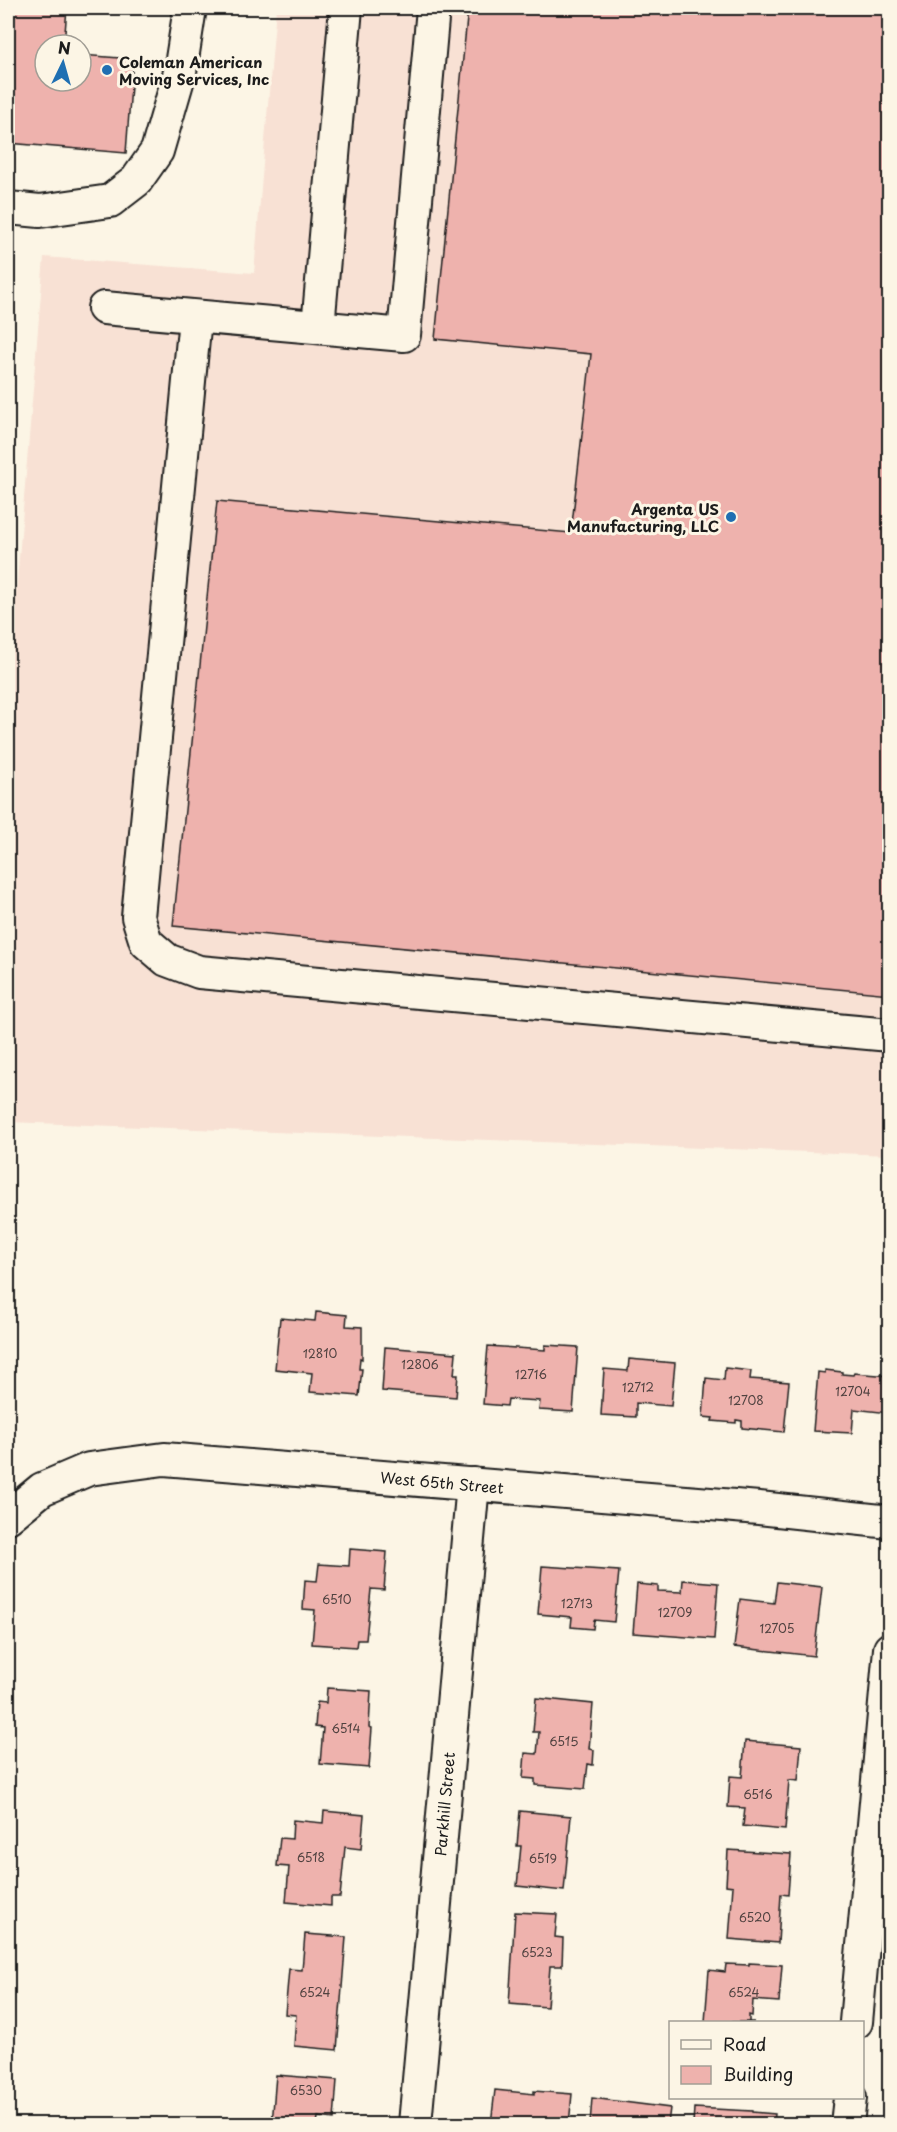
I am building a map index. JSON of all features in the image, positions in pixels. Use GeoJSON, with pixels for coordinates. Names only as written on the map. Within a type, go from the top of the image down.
{"type":"FeatureCollection","features":[{"type":"Feature","properties":{"kind":"street"},"geometry":{"type":"LineString","coordinates":[[8,208],[40,211],[110,201],[136,182],[157,151],[180,72],[190,8]]}},
{"type":"Feature","properties":{"kind":"street"},"geometry":{"type":"LineString","coordinates":[[318,327],[346,8]]}},
{"type":"Feature","properties":{"kind":"street"},"geometry":{"type":"LineString","coordinates":[[104,308],[195,318],[404,335],[433,8]]}},
{"type":"Feature","properties":{"kind":"street"},"geometry":{"type":"LineString","coordinates":[[195,318],[138,917],[146,942],[167,960],[199,972],[890,1035]]}},
{"type":"Feature","properties":{"kind":"street","name":"West 65th Street"},"geometry":{"type":"LineString","coordinates":[[8,1516],[42,1490],[89,1469],[164,1459],[833,1514],[890,1522]]}},
{"type":"Feature","properties":{"kind":"street","name":"Parkhill Street"},"geometry":{"type":"LineString","coordinates":[[415,2124],[472,1484]]}},
{"type":"Feature","properties":{"kind":"street"},"geometry":{"type":"LineString","coordinates":[[856,2021],[883,1792],[890,1649]]}},
{"type":"Feature","properties":{"kind":"street"},"geometry":{"type":"LineString","coordinates":[[847,2124],[850,2099]]}},
{"type":"Feature","properties":{"kind":"shaded area"},"geometry":{"type":"Polygon","coordinates":[[[276,8],[889,8],[889,1155],[8,1122],[8,690],[44,257],[254,273],[276,8]]]}},
{"type":"Feature","properties":{"kind":"building","name":"Coleman American Moving Services, Inc"},"geometry":{"type":"Polygon","coordinates":[[[8,8],[67,8],[65,33],[33,33],[33,93],[93,93],[93,56],[133,59],[126,153],[8,143],[8,8]]]}},
{"type":"Feature","properties":{"kind":"building","name":"Argenta US Manufacturing, LLC"},"geometry":{"type":"Polygon","coordinates":[[[468,8],[890,8],[890,994],[173,926],[217,501],[571,533],[591,354],[435,339],[468,8]]]}},
{"type":"Feature","properties":{"kind":"building"},"geometry":{"type":"Polygon","coordinates":[[[316,1312],[347,1315],[346,1326],[362,1327],[362,1359],[360,1358],[359,1369],[362,1369],[359,1396],[310,1392],[312,1373],[275,1369],[280,1318],[315,1321],[316,1312]]]}},
{"type":"Feature","properties":{"kind":"building"},"geometry":{"type":"Polygon","coordinates":[[[545,1345],[578,1347],[573,1412],[539,1410],[540,1401],[508,1399],[507,1406],[483,1404],[488,1346],[545,1350],[545,1345]]]}},
{"type":"Feature","properties":{"kind":"building"},"geometry":{"type":"Polygon","coordinates":[[[385,1347],[456,1353],[454,1375],[458,1375],[456,1397],[382,1391],[385,1347]]]}},
{"type":"Feature","properties":{"kind":"building"},"geometry":{"type":"Polygon","coordinates":[[[629,1359],[675,1363],[671,1406],[636,1403],[636,1417],[601,1415],[604,1369],[628,1371],[629,1359]]]}},
{"type":"Feature","properties":{"kind":"building"},"geometry":{"type":"Polygon","coordinates":[[[725,1368],[751,1371],[750,1379],[789,1382],[784,1432],[742,1428],[742,1421],[736,1420],[736,1423],[712,1421],[713,1418],[703,1417],[706,1378],[724,1380],[725,1368]]]}},
{"type":"Feature","properties":{"kind":"building"},"geometry":{"type":"Polygon","coordinates":[[[825,1370],[842,1372],[842,1374],[890,1376],[889,1413],[854,1409],[852,1433],[813,1431],[818,1372],[825,1373],[825,1370]]]}},
{"type":"Feature","properties":{"kind":"building"},"geometry":{"type":"Polygon","coordinates":[[[350,1549],[387,1552],[384,1590],[371,1589],[366,1640],[357,1640],[356,1647],[312,1644],[315,1610],[303,1609],[305,1580],[317,1581],[319,1564],[349,1566],[350,1549]]]}},
{"type":"Feature","properties":{"kind":"building"},"geometry":{"type":"Polygon","coordinates":[[[542,1566],[619,1571],[614,1622],[594,1620],[593,1629],[571,1627],[572,1617],[538,1614],[542,1566]]]}},
{"type":"Feature","properties":{"kind":"building"},"geometry":{"type":"Polygon","coordinates":[[[683,1580],[718,1583],[714,1639],[633,1633],[637,1584],[658,1586],[658,1591],[682,1592],[683,1580]]]}},
{"type":"Feature","properties":{"kind":"building"},"geometry":{"type":"Polygon","coordinates":[[[777,1582],[822,1587],[814,1656],[734,1647],[740,1599],[774,1603],[777,1582]]]}},
{"type":"Feature","properties":{"kind":"building"},"geometry":{"type":"Polygon","coordinates":[[[327,1688],[371,1691],[369,1727],[372,1728],[369,1768],[320,1764],[323,1728],[315,1727],[317,1702],[326,1703],[327,1688]]]}},
{"type":"Feature","properties":{"kind":"building"},"geometry":{"type":"Polygon","coordinates":[[[536,1698],[593,1704],[589,1749],[594,1750],[593,1765],[588,1764],[585,1789],[535,1785],[535,1779],[523,1778],[525,1753],[537,1754],[539,1732],[533,1732],[536,1698]]]}},
{"type":"Feature","properties":{"kind":"building"},"geometry":{"type":"Polygon","coordinates":[[[745,1741],[801,1746],[798,1781],[789,1780],[785,1830],[743,1826],[745,1808],[728,1807],[730,1776],[742,1777],[745,1741]]]}},
{"type":"Feature","properties":{"kind":"building"},"geometry":{"type":"Polygon","coordinates":[[[324,1811],[364,1815],[361,1849],[345,1847],[340,1897],[331,1897],[331,1906],[286,1902],[289,1867],[277,1866],[280,1838],[292,1839],[293,1820],[323,1823],[324,1811]]]}},
{"type":"Feature","properties":{"kind":"building"},"geometry":{"type":"Polygon","coordinates":[[[520,1811],[571,1816],[564,1891],[517,1886],[521,1846],[517,1846],[520,1811]]]}},
{"type":"Feature","properties":{"kind":"building"},"geometry":{"type":"Polygon","coordinates":[[[728,1850],[791,1854],[788,1895],[781,1894],[778,1943],[729,1939],[733,1886],[726,1885],[728,1850]]]}},
{"type":"Feature","properties":{"kind":"building"},"geometry":{"type":"Polygon","coordinates":[[[515,1912],[557,1914],[555,1937],[563,1938],[562,1966],[550,1966],[547,2007],[509,2004],[515,1912]]]}},
{"type":"Feature","properties":{"kind":"building"},"geometry":{"type":"Polygon","coordinates":[[[305,1934],[346,1937],[337,2050],[294,2046],[296,2015],[285,2014],[289,1969],[302,1970],[305,1934]]]}},
{"type":"Feature","properties":{"kind":"building"},"geometry":{"type":"Polygon","coordinates":[[[749,1963],[782,1965],[779,2002],[753,2000],[752,2016],[749,2015],[749,2021],[705,2021],[709,1970],[725,1972],[726,1964],[749,1965],[749,1963]]]}},
{"type":"Feature","properties":{"kind":"building"},"geometry":{"type":"Polygon","coordinates":[[[276,2075],[337,2080],[334,2119],[318,2117],[317,2124],[272,2124],[276,2075]]]}},
{"type":"Feature","properties":{"kind":"building"},"geometry":{"type":"Polygon","coordinates":[[[495,2090],[534,2094],[534,2091],[572,2094],[569,2124],[491,2124],[495,2090]]]}},
{"type":"Feature","properties":{"kind":"building"},"geometry":{"type":"Polygon","coordinates":[[[592,2098],[670,2108],[668,2124],[590,2124],[592,2098]]]}},
{"type":"Feature","properties":{"kind":"building"},"geometry":{"type":"Polygon","coordinates":[[[694,2108],[775,2114],[774,2124],[693,2124],[694,2108]]]}},
{"type":"Feature","properties":{"kind":"place","name":"Coleman American Moving Services, Inc"},"geometry":{"type":"Point","coordinates":[107,70]}},
{"type":"Feature","properties":{"kind":"place","name":"Argenta US Manufacturing, LLC"},"geometry":{"type":"Point","coordinates":[731,517]}}]}
